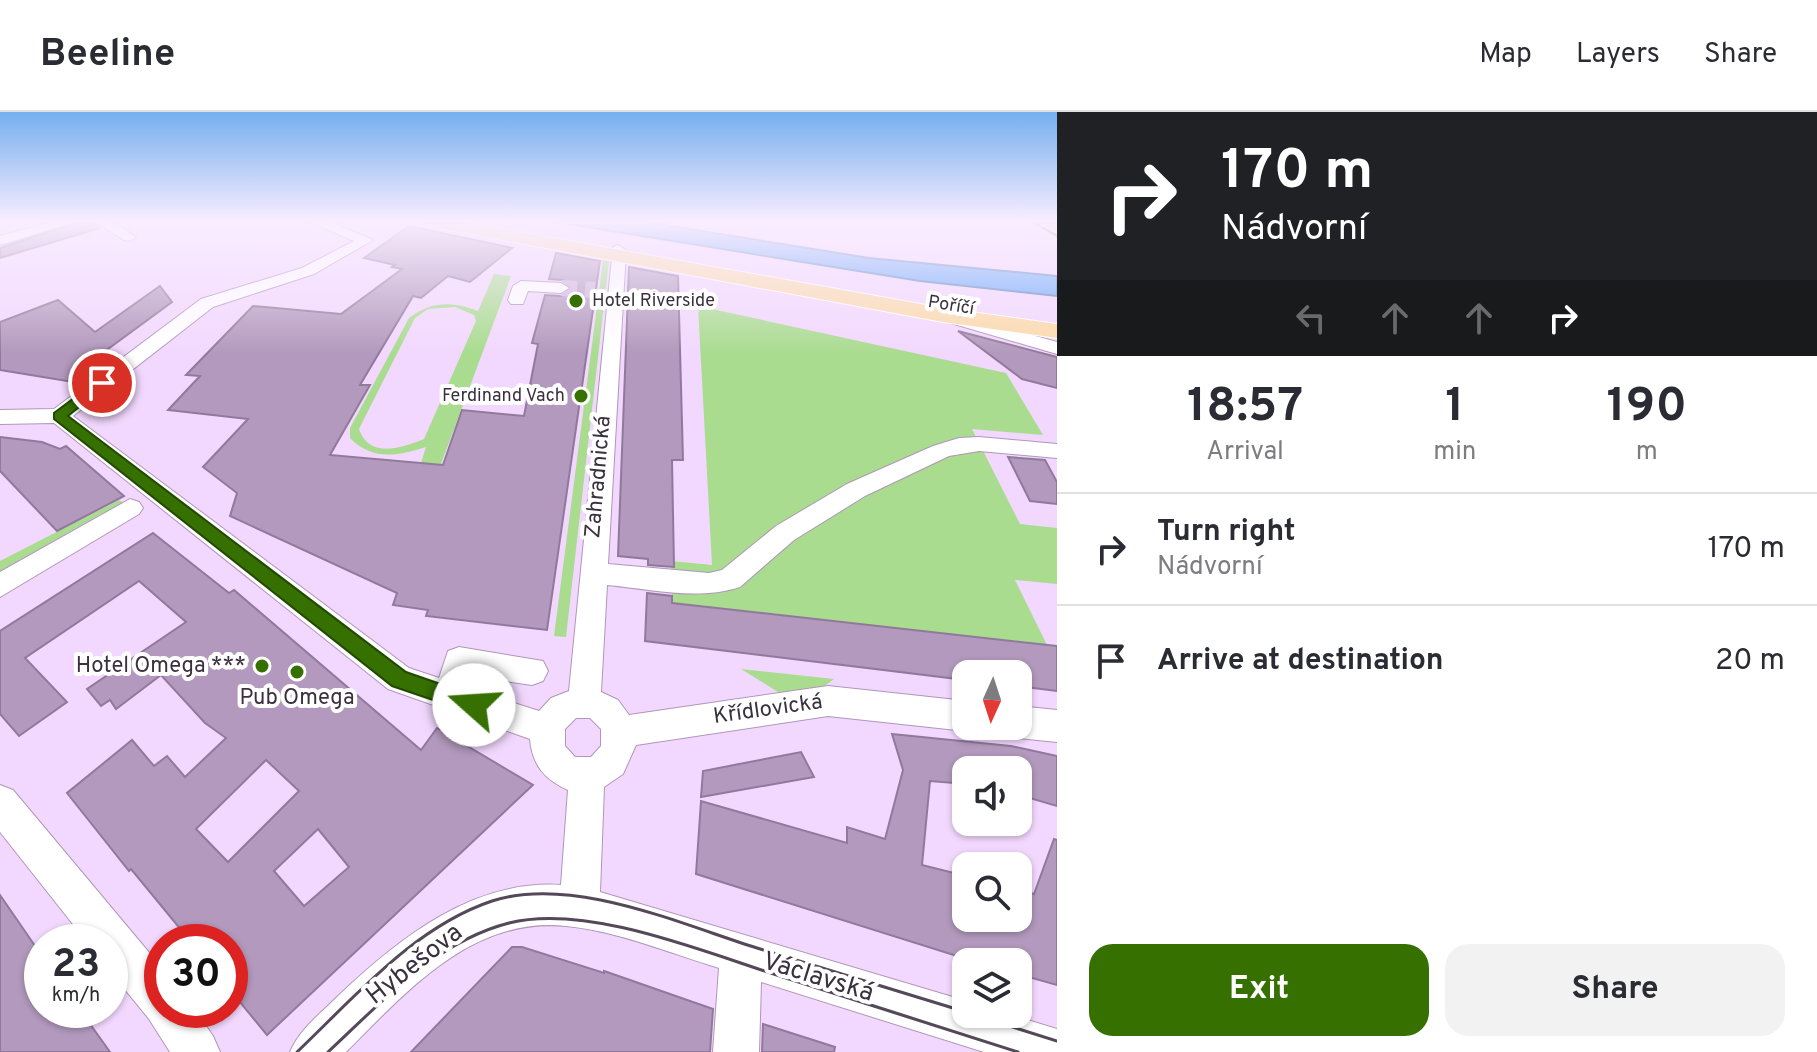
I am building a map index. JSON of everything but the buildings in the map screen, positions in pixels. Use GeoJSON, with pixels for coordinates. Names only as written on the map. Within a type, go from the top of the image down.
{"type":"FeatureCollection","features":[{"type":"Feature","properties":{"kind":"main road","name":"Poříčí"},"geometry":{"type":"LineString","coordinates":[[681,266],[943,315],[1057,331]]}},
{"type":"Feature","properties":{"kind":"main road","name":"Poříčí"},"geometry":{"type":"LineString","coordinates":[[693,266],[953,307],[1057,320]]}},
{"type":"Feature","properties":{"kind":"street"},"geometry":{"type":"LineString","coordinates":[[0,417],[59,416],[207,303],[318,266]]}},
{"type":"Feature","properties":{"kind":"street","name":"Zahradnická"},"geometry":{"type":"LineString","coordinates":[[584,704],[605,291],[614,266]]}},
{"type":"Feature","properties":{"kind":"street"},"geometry":{"type":"LineString","coordinates":[[517,300],[521,286],[561,288]]}},
{"type":"Feature","properties":{"kind":"street","name":"Poříčí"},"geometry":{"type":"LineString","coordinates":[[943,315],[1057,348]]}},
{"type":"Feature","properties":{"kind":"street"},"geometry":{"type":"LineString","coordinates":[[59,416],[399,679],[546,729]]}},
{"type":"Feature","properties":{"kind":"street"},"geometry":{"type":"LineString","coordinates":[[592,573],[709,584],[730,579],[785,533],[820,511],[856,490],[941,451],[959,445],[979,444],[1057,451]]}},
{"type":"Feature","properties":{"kind":"street"},"geometry":{"type":"LineString","coordinates":[[0,586],[130,508]]}},
{"type":"Feature","properties":{"kind":"street"},"geometry":{"type":"LineString","coordinates":[[450,696],[459,661],[532,671]]}},
{"type":"Feature","properties":{"kind":"street","name":"Křídlovická"},"geometry":{"type":"LineString","coordinates":[[619,732],[828,701],[952,714]]}},
{"type":"Feature","properties":{"kind":"street"},"geometry":{"type":"LineString","coordinates":[[584,704],[606,712],[619,732],[620,743],[610,765],[587,775],[564,769],[555,761],[548,751],[546,729],[564,707],[584,704]]}},
{"type":"Feature","properties":{"kind":"street"},"geometry":{"type":"LineString","coordinates":[[1032,723],[1057,726]]}},
{"type":"Feature","properties":{"kind":"street"},"geometry":{"type":"LineString","coordinates":[[579,908],[587,775]]}},
{"type":"Feature","properties":{"kind":"street"},"geometry":{"type":"LineString","coordinates":[[0,803],[144,980]]}},
{"type":"Feature","properties":{"kind":"street","name":"Hybešova"},"geometry":{"type":"LineString","coordinates":[[313,1052],[411,961],[456,930],[509,909],[544,905],[579,908]]}},
{"type":"Feature","properties":{"kind":"street","name":"Václavská"},"geometry":{"type":"LineString","coordinates":[[579,908],[634,921],[1057,1052]]}},
{"type":"Feature","properties":{"kind":"street"},"geometry":{"type":"LineString","coordinates":[[736,1052],[741,954]]}},
{"type":"Feature","properties":{"kind":"street"},"geometry":{"type":"LineString","coordinates":[[180,1028],[197,1052]]}},
{"type":"Feature","properties":{"kind":"green space"},"geometry":{"type":"Polygon","coordinates":[[[602,266],[608,266],[566,637],[554,636],[602,266]]]}},
{"type":"Feature","properties":{"kind":"green space"},"geometry":{"type":"Polygon","coordinates":[[[494,274],[511,276],[441,464],[421,463],[426,447],[405,453],[376,453],[350,438],[350,428],[409,318],[426,308],[442,304],[460,305],[478,311],[494,274]],[[455,307],[428,309],[415,318],[359,429],[370,444],[387,449],[424,439],[476,321],[474,315],[455,307]]]}},
{"type":"Feature","properties":{"kind":"green space"},"geometry":{"type":"Polygon","coordinates":[[[698,306],[1006,373],[1043,435],[972,429],[1020,524],[1057,528],[1057,584],[1015,580],[1047,645],[672,603],[671,561],[712,565],[698,306]]]}},
{"type":"Feature","properties":{"kind":"green space"},"geometry":{"type":"Polygon","coordinates":[[[119,500],[125,504],[103,513],[0,571],[0,561],[119,500]]]}},
{"type":"Feature","properties":{"kind":"green space"},"geometry":{"type":"Polygon","coordinates":[[[741,669],[834,679],[799,705],[741,669]]]}},
{"type":"Feature","properties":{"kind":"water"},"geometry":{"type":"Polygon","coordinates":[[[827,266],[951,266],[1057,276],[1057,296],[920,281],[827,266]]]}},
{"type":"Feature","properties":{"kind":"tunnel"},"geometry":{"type":"LineString","coordinates":[[561,288],[595,290]]}},
{"type":"Feature","properties":{"kind":"tram line"},"geometry":{"type":"LineString","coordinates":[[297,1052],[411,946],[464,913],[492,901],[523,895],[556,894],[626,906],[952,1008]]}},
{"type":"Feature","properties":{"kind":"tram line"},"geometry":{"type":"LineString","coordinates":[[328,1052],[389,994],[457,944],[509,923],[541,919],[575,920],[649,934],[1018,1052]]}},
{"type":"Feature","properties":{"kind":"tram line"},"geometry":{"type":"LineString","coordinates":[[1016,1028],[1057,1041]]}},
{"type":"Feature","properties":{"kind":"place","name":"Hotel Riverside"},"geometry":{"type":"Point","coordinates":[576,301]}},
{"type":"Feature","properties":{"kind":"place","name":"Ferdinand Vach"},"geometry":{"type":"Point","coordinates":[581,396]}},
{"type":"Feature","properties":{"kind":"place","name":"Hotel Omega ***"},"geometry":{"type":"Point","coordinates":[262,666]}},
{"type":"Feature","properties":{"kind":"place","name":"Pub Omega"},"geometry":{"type":"Point","coordinates":[297,672]}},
{"type":"Feature","properties":{"kind":"route"},"geometry":{"type":"LineString","coordinates":[[102,383],[59,416],[399,679],[474,705]]}}]}
